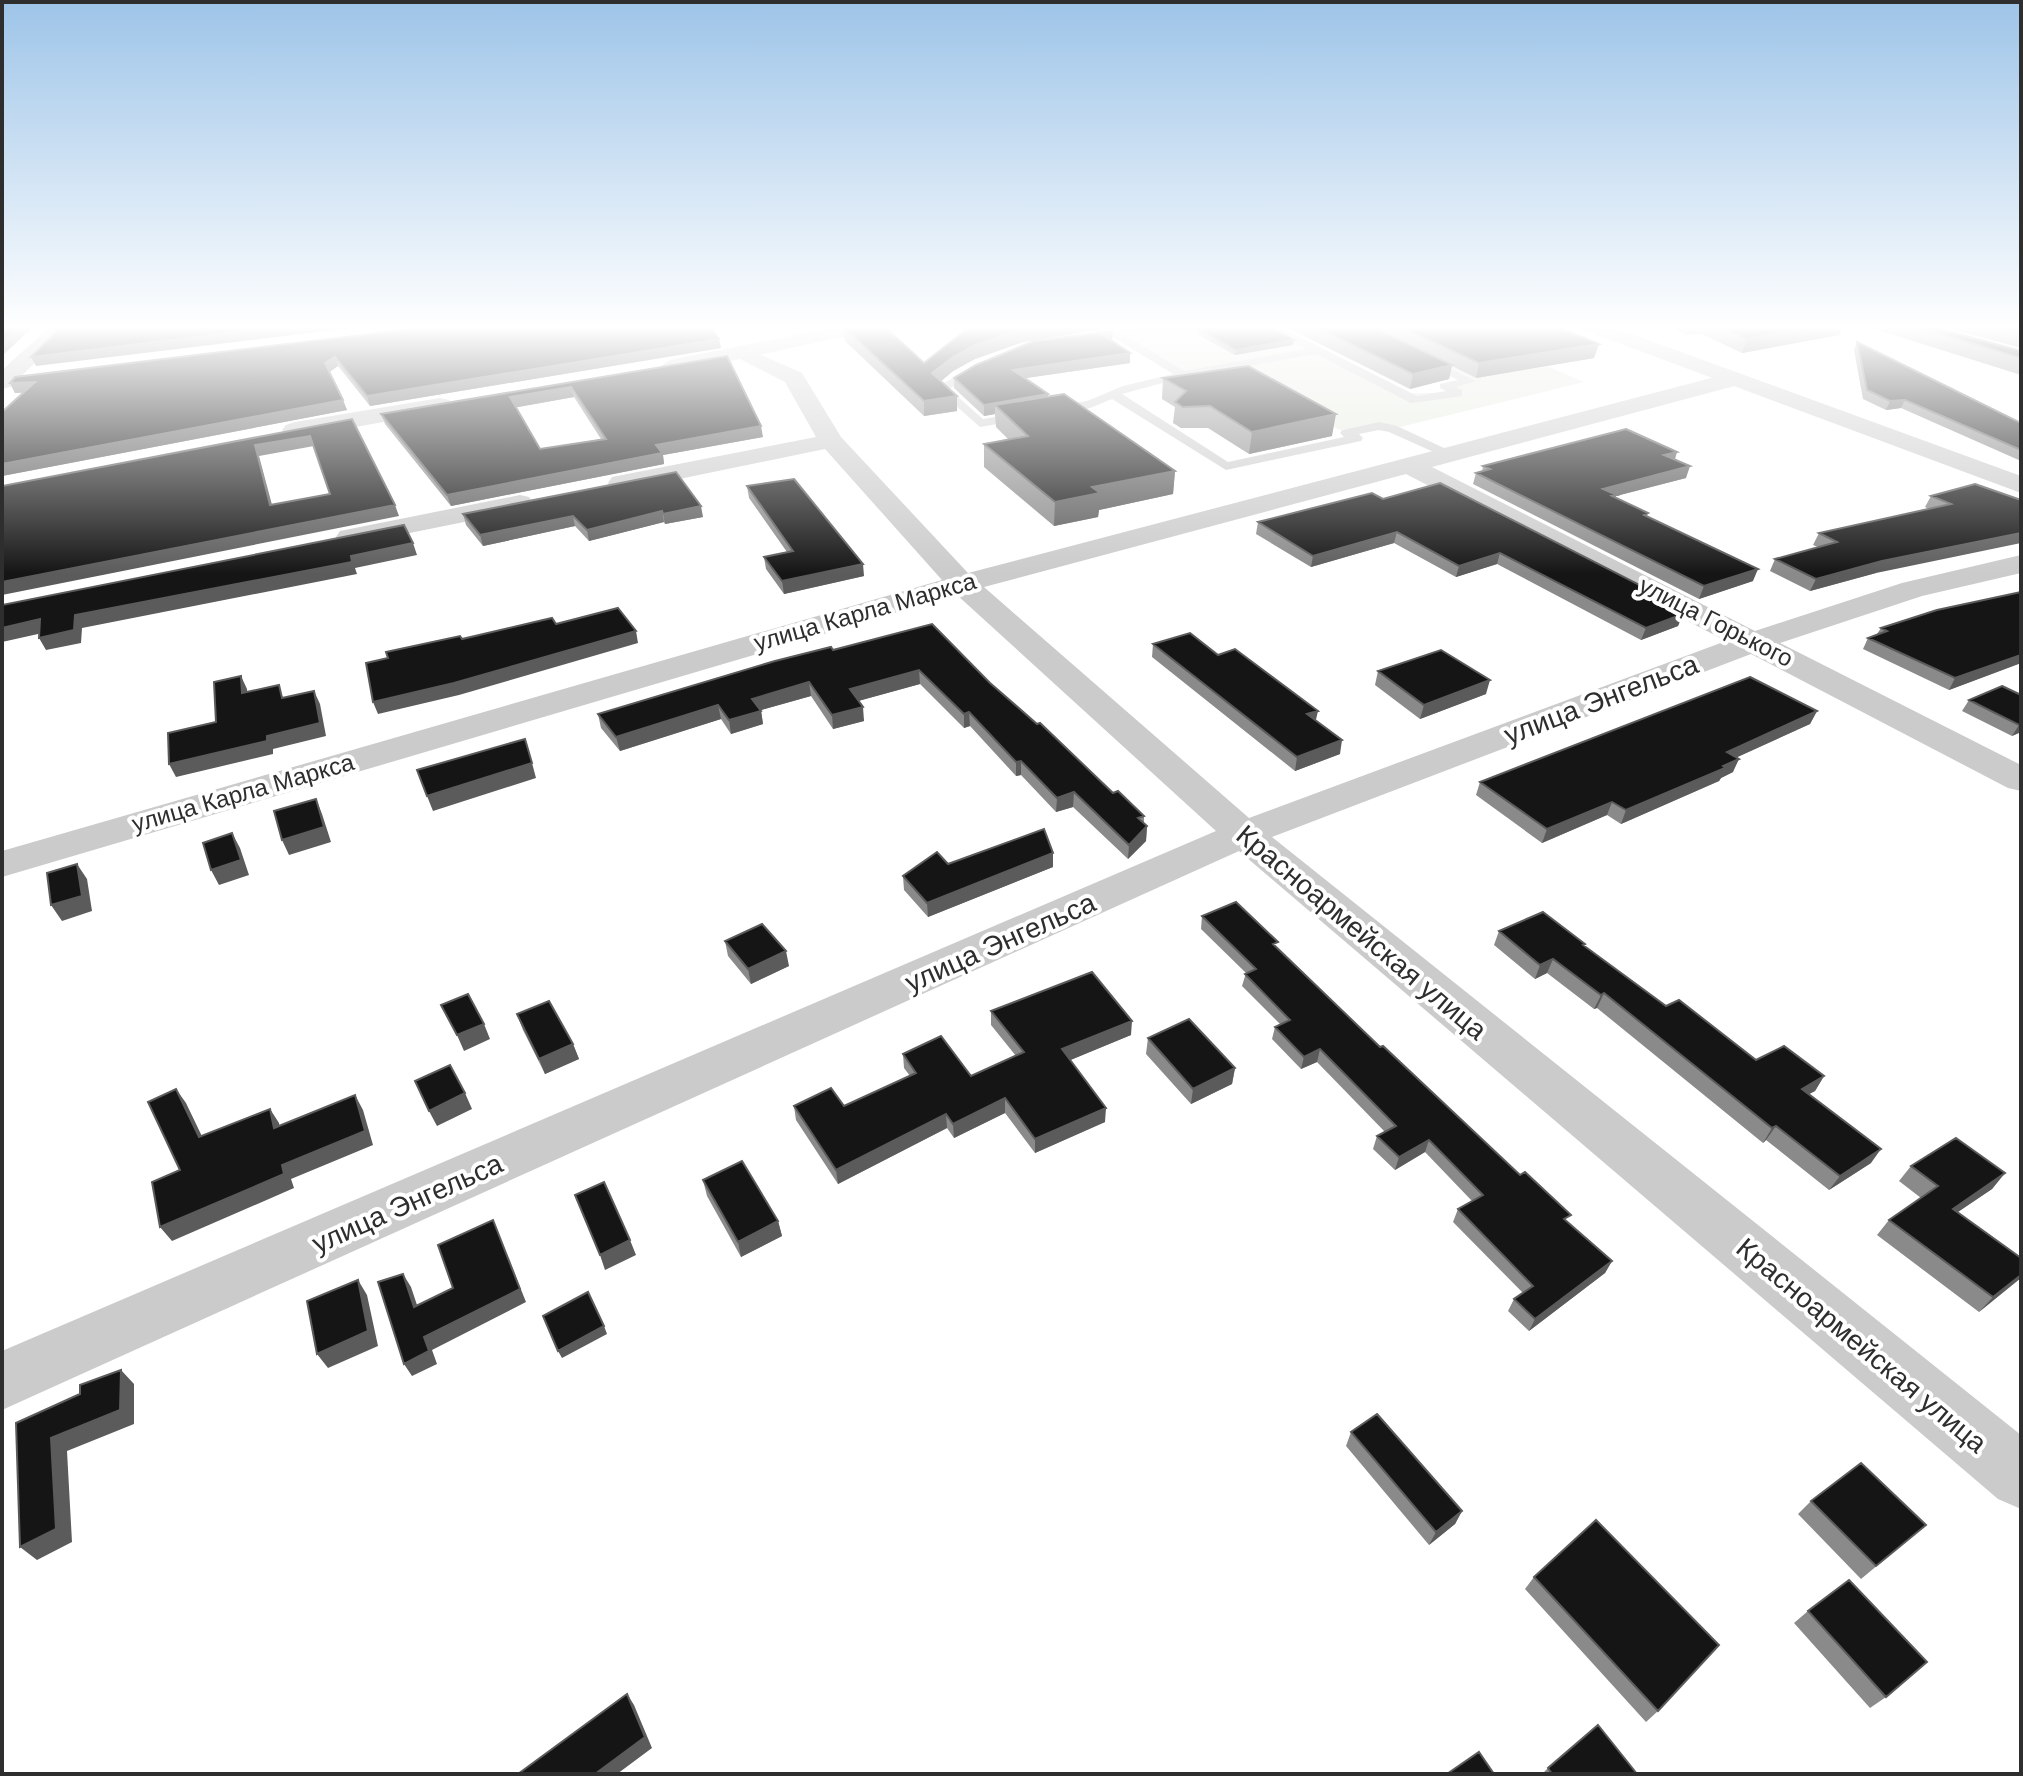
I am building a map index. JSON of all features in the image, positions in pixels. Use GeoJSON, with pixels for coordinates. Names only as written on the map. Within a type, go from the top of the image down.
{"type":"FeatureCollection","features":[{"type":"Feature","properties":{"kind":"street"},"geometry":{"type":"LineString","coordinates":[[268,435],[423,408]]}},
{"type":"Feature","properties":{"kind":"street","name":"Красноармейская улица"},"geometry":{"type":"LineString","coordinates":[[812,408],[831,441],[962,584],[1243,834],[2021,1476]]}},
{"type":"Feature","properties":{"kind":"street","name":"улица Карла Маркса"},"geometry":{"type":"LineString","coordinates":[[2,864],[962,584],[1627,408]]}},
{"type":"Feature","properties":{"kind":"street"},"geometry":{"type":"LineString","coordinates":[[1812,408],[2021,485]]}},
{"type":"Feature","properties":{"kind":"street"},"geometry":{"type":"LineString","coordinates":[[597,488],[831,441]]}},
{"type":"Feature","properties":{"kind":"street","name":"улица Горького"},"geometry":{"type":"LineString","coordinates":[[1410,466],[2021,780]]}},
{"type":"Feature","properties":{"kind":"street"},"geometry":{"type":"LineString","coordinates":[[331,541],[550,498]]}},
{"type":"Feature","properties":{"kind":"street","name":"улица Энгельса"},"geometry":{"type":"LineString","coordinates":[[2,1381],[1243,834],[1755,641],[1913,589],[2021,564]]}},
{"type":"Feature","properties":{"kind":"lane"},"geometry":{"type":"LineString","coordinates":[[964,408],[980,423],[1068,408]]}},
{"type":"Feature","properties":{"kind":"lane"},"geometry":{"type":"LineString","coordinates":[[1135,408],[1226,466],[1357,438],[1343,431],[1379,426],[1452,455]]}},
{"type":"Feature","properties":{"kind":"shaded area"},"geometry":{"type":"Polygon","coordinates":[[[1299,408],[1478,408],[1400,427],[1375,423],[1340,430],[1299,408]]]}},
{"type":"Feature","properties":{"kind":"building"},"geometry":{"type":"Polygon","coordinates":[[[7,408],[301,408],[2,464],[2,412],[7,408]]]}},
{"type":"Feature","properties":{"kind":"building"},"geometry":{"type":"Polygon","coordinates":[[[418,408],[516,408],[540,449],[606,439],[585,408],[752,408],[761,426],[656,445],[662,453],[447,495],[381,414],[418,408]]]}},
{"type":"Feature","properties":{"kind":"building"},"geometry":{"type":"Polygon","coordinates":[[[998,408],[1084,408],[1175,471],[1092,487],[1100,493],[1055,502],[984,444],[1028,436],[998,408]]]}},
{"type":"Feature","properties":{"kind":"building"},"geometry":{"type":"Polygon","coordinates":[[[1213,408],[1325,408],[1336,414],[1252,432],[1213,408]]]}},
{"type":"Feature","properties":{"kind":"building"},"geometry":{"type":"Polygon","coordinates":[[[1923,408],[1990,408],[2021,423],[2021,450],[1923,408]]]}},
{"type":"Feature","properties":{"kind":"building"},"geometry":{"type":"Polygon","coordinates":[[[352,419],[395,505],[2,582],[2,486],[352,419]],[[310,436],[255,445],[270,505],[330,494],[310,436]]]}},
{"type":"Feature","properties":{"kind":"building"},"geometry":{"type":"Polygon","coordinates":[[[1626,429],[1677,452],[1664,455],[1690,466],[1603,489],[1648,513],[1644,515],[1758,569],[1704,586],[1476,473],[1490,469],[1483,466],[1626,429]]]}},
{"type":"Feature","properties":{"kind":"building"},"geometry":{"type":"Polygon","coordinates":[[[676,472],[701,506],[663,514],[662,511],[587,530],[573,516],[480,535],[463,514],[676,472]]]}},
{"type":"Feature","properties":{"kind":"building"},"geometry":{"type":"Polygon","coordinates":[[[794,479],[863,564],[782,581],[764,557],[793,551],[747,486],[794,479]]]}},
{"type":"Feature","properties":{"kind":"building"},"geometry":{"type":"Polygon","coordinates":[[[1440,483],[1667,599],[1659,602],[1683,614],[1646,628],[1500,553],[1459,566],[1397,532],[1313,556],[1258,522],[1372,493],[1383,499],[1440,483]]]}},
{"type":"Feature","properties":{"kind":"building"},"geometry":{"type":"Polygon","coordinates":[[[1975,484],[2021,500],[2021,533],[1882,561],[1816,579],[1775,559],[1837,542],[1819,533],[1951,504],[1931,496],[1975,484]]]}},
{"type":"Feature","properties":{"kind":"building"},"geometry":{"type":"Polygon","coordinates":[[[404,525],[413,543],[351,556],[352,562],[75,615],[74,630],[39,638],[40,619],[2,628],[2,605],[404,525]]]}},
{"type":"Feature","properties":{"kind":"building"},"geometry":{"type":"Polygon","coordinates":[[[2021,592],[2021,655],[1955,678],[1868,638],[1887,631],[1881,628],[1937,610],[2021,592]]]}},
{"type":"Feature","properties":{"kind":"building"},"geometry":{"type":"Polygon","coordinates":[[[618,608],[636,631],[454,683],[373,702],[366,663],[388,658],[386,652],[460,636],[462,639],[552,618],[556,624],[618,608]]]}},
{"type":"Feature","properties":{"kind":"building"},"geometry":{"type":"Polygon","coordinates":[[[932,624],[990,683],[1037,724],[1040,723],[1113,793],[1118,791],[1144,816],[1138,818],[1147,826],[1129,845],[1074,792],[1057,798],[1021,761],[1016,762],[969,712],[964,714],[919,670],[850,689],[863,707],[832,715],[809,682],[752,699],[761,711],[729,720],[718,705],[616,737],[598,714],[775,661],[831,647],[833,650],[932,624]]]}},
{"type":"Feature","properties":{"kind":"building"},"geometry":{"type":"Polygon","coordinates":[[[1190,633],[1218,655],[1235,649],[1318,711],[1307,714],[1342,740],[1297,757],[1153,644],[1190,633]]]}},
{"type":"Feature","properties":{"kind":"building"},"geometry":{"type":"Polygon","coordinates":[[[1441,650],[1490,680],[1424,705],[1378,671],[1441,650]]]}},
{"type":"Feature","properties":{"kind":"building"},"geometry":{"type":"Polygon","coordinates":[[[241,676],[242,693],[279,685],[282,698],[314,691],[320,723],[267,736],[267,741],[169,764],[168,733],[216,722],[214,682],[241,676]]]}},
{"type":"Feature","properties":{"kind":"building"},"geometry":{"type":"Polygon","coordinates":[[[1750,677],[1817,711],[1727,752],[1739,759],[1723,766],[1725,768],[1626,810],[1612,802],[1547,829],[1480,782],[1750,677]]]}},
{"type":"Feature","properties":{"kind":"building"},"geometry":{"type":"Polygon","coordinates":[[[2002,686],[2021,695],[2019,725],[1969,700],[2002,686]]]}},
{"type":"Feature","properties":{"kind":"building"},"geometry":{"type":"Polygon","coordinates":[[[525,739],[532,763],[427,796],[417,770],[525,739]]]}},
{"type":"Feature","properties":{"kind":"building"},"geometry":{"type":"Polygon","coordinates":[[[316,799],[324,827],[282,840],[274,811],[316,799]]]}},
{"type":"Feature","properties":{"kind":"building"},"geometry":{"type":"Polygon","coordinates":[[[1044,829],[1053,853],[927,903],[903,876],[937,852],[948,864],[1044,829]]]}},
{"type":"Feature","properties":{"kind":"building"},"geometry":{"type":"Polygon","coordinates":[[[232,833],[241,860],[211,870],[203,843],[232,833]]]}},
{"type":"Feature","properties":{"kind":"building"},"geometry":{"type":"Polygon","coordinates":[[[77,864],[82,896],[51,905],[47,873],[77,864]]]}},
{"type":"Feature","properties":{"kind":"building"},"geometry":{"type":"Polygon","coordinates":[[[1236,902],[1278,942],[1273,944],[1380,1047],[1383,1046],[1520,1175],[1525,1172],[1571,1215],[1564,1219],[1612,1261],[1535,1319],[1514,1299],[1533,1286],[1458,1209],[1483,1195],[1429,1140],[1399,1157],[1377,1136],[1396,1126],[1320,1049],[1304,1057],[1275,1027],[1290,1020],[1245,974],[1256,969],[1202,916],[1236,902]]]}},
{"type":"Feature","properties":{"kind":"building"},"geometry":{"type":"Polygon","coordinates":[[[1543,912],[1666,1006],[1679,1000],[1756,1060],[1784,1046],[1824,1076],[1802,1089],[1881,1149],[1840,1176],[1776,1126],[1772,1128],[1604,993],[1601,995],[1553,959],[1540,965],[1499,931],[1543,912]]]}},
{"type":"Feature","properties":{"kind":"building"},"geometry":{"type":"Polygon","coordinates":[[[762,924],[786,951],[748,969],[725,941],[762,924]]]}},
{"type":"Feature","properties":{"kind":"building"},"geometry":{"type":"Polygon","coordinates":[[[1092,972],[1132,1021],[1062,1049],[1106,1108],[1035,1139],[1005,1098],[953,1124],[946,1114],[836,1170],[794,1106],[831,1088],[844,1106],[916,1073],[903,1054],[941,1036],[971,1076],[1024,1052],[991,1011],[1092,972]]]}},
{"type":"Feature","properties":{"kind":"building"},"geometry":{"type":"Polygon","coordinates":[[[468,994],[484,1024],[457,1035],[441,1005],[468,994]]]}},
{"type":"Feature","properties":{"kind":"building"},"geometry":{"type":"Polygon","coordinates":[[[549,1001],[573,1044],[539,1059],[517,1014],[549,1001]]]}},
{"type":"Feature","properties":{"kind":"building"},"geometry":{"type":"Polygon","coordinates":[[[1189,1019],[1235,1068],[1193,1089],[1148,1038],[1189,1019]]]}},
{"type":"Feature","properties":{"kind":"building"},"geometry":{"type":"Polygon","coordinates":[[[450,1065],[465,1093],[429,1111],[415,1081],[450,1065]]]}},
{"type":"Feature","properties":{"kind":"building"},"geometry":{"type":"Polygon","coordinates":[[[176,1089],[199,1137],[270,1109],[274,1128],[355,1095],[365,1131],[282,1165],[284,1174],[160,1227],[152,1182],[180,1170],[148,1102],[176,1089]]]}},
{"type":"Feature","properties":{"kind":"building"},"geometry":{"type":"Polygon","coordinates":[[[1956,1138],[2005,1173],[1953,1209],[2021,1258],[2021,1275],[1993,1297],[1889,1220],[1938,1186],[1911,1166],[1956,1138]]]}},
{"type":"Feature","properties":{"kind":"building"},"geometry":{"type":"Polygon","coordinates":[[[742,1161],[778,1221],[738,1242],[703,1180],[742,1161]]]}},
{"type":"Feature","properties":{"kind":"building"},"geometry":{"type":"Polygon","coordinates":[[[604,1182],[630,1240],[600,1255],[575,1195],[604,1182]]]}},
{"type":"Feature","properties":{"kind":"building"},"geometry":{"type":"Polygon","coordinates":[[[493,1220],[520,1289],[424,1337],[429,1351],[404,1364],[378,1282],[403,1274],[414,1307],[453,1288],[438,1245],[493,1220]]]}},
{"type":"Feature","properties":{"kind":"building"},"geometry":{"type":"Polygon","coordinates":[[[358,1280],[368,1331],[317,1354],[307,1301],[358,1280]]]}},
{"type":"Feature","properties":{"kind":"building"},"geometry":{"type":"Polygon","coordinates":[[[588,1292],[604,1326],[558,1351],[543,1316],[588,1292]]]}},
{"type":"Feature","properties":{"kind":"building"},"geometry":{"type":"Polygon","coordinates":[[[121,1370],[120,1410],[51,1438],[56,1529],[20,1547],[16,1423],[80,1394],[80,1385],[121,1370]]]}},
{"type":"Feature","properties":{"kind":"building"},"geometry":{"type":"Polygon","coordinates":[[[1377,1414],[1462,1511],[1436,1532],[1351,1432],[1377,1414]]]}},
{"type":"Feature","properties":{"kind":"building"},"geometry":{"type":"Polygon","coordinates":[[[1861,1463],[1926,1525],[1876,1566],[1811,1501],[1861,1463]]]}},
{"type":"Feature","properties":{"kind":"building"},"geometry":{"type":"Polygon","coordinates":[[[1596,1520],[1719,1645],[1658,1711],[1534,1577],[1596,1520]]]}},
{"type":"Feature","properties":{"kind":"building"},"geometry":{"type":"Polygon","coordinates":[[[1849,1580],[1927,1662],[1886,1697],[1808,1611],[1849,1580]]]}},
{"type":"Feature","properties":{"kind":"building"},"geometry":{"type":"Polygon","coordinates":[[[627,1694],[645,1737],[595,1774],[518,1774],[627,1694]]]}},
{"type":"Feature","properties":{"kind":"building"},"geometry":{"type":"Polygon","coordinates":[[[1598,1725],[1637,1774],[1552,1774],[1548,1768],[1598,1725]]]}},
{"type":"Feature","properties":{"kind":"building"},"geometry":{"type":"Polygon","coordinates":[[[1479,1752],[1494,1774],[1447,1774],[1479,1752]]]}}]}
